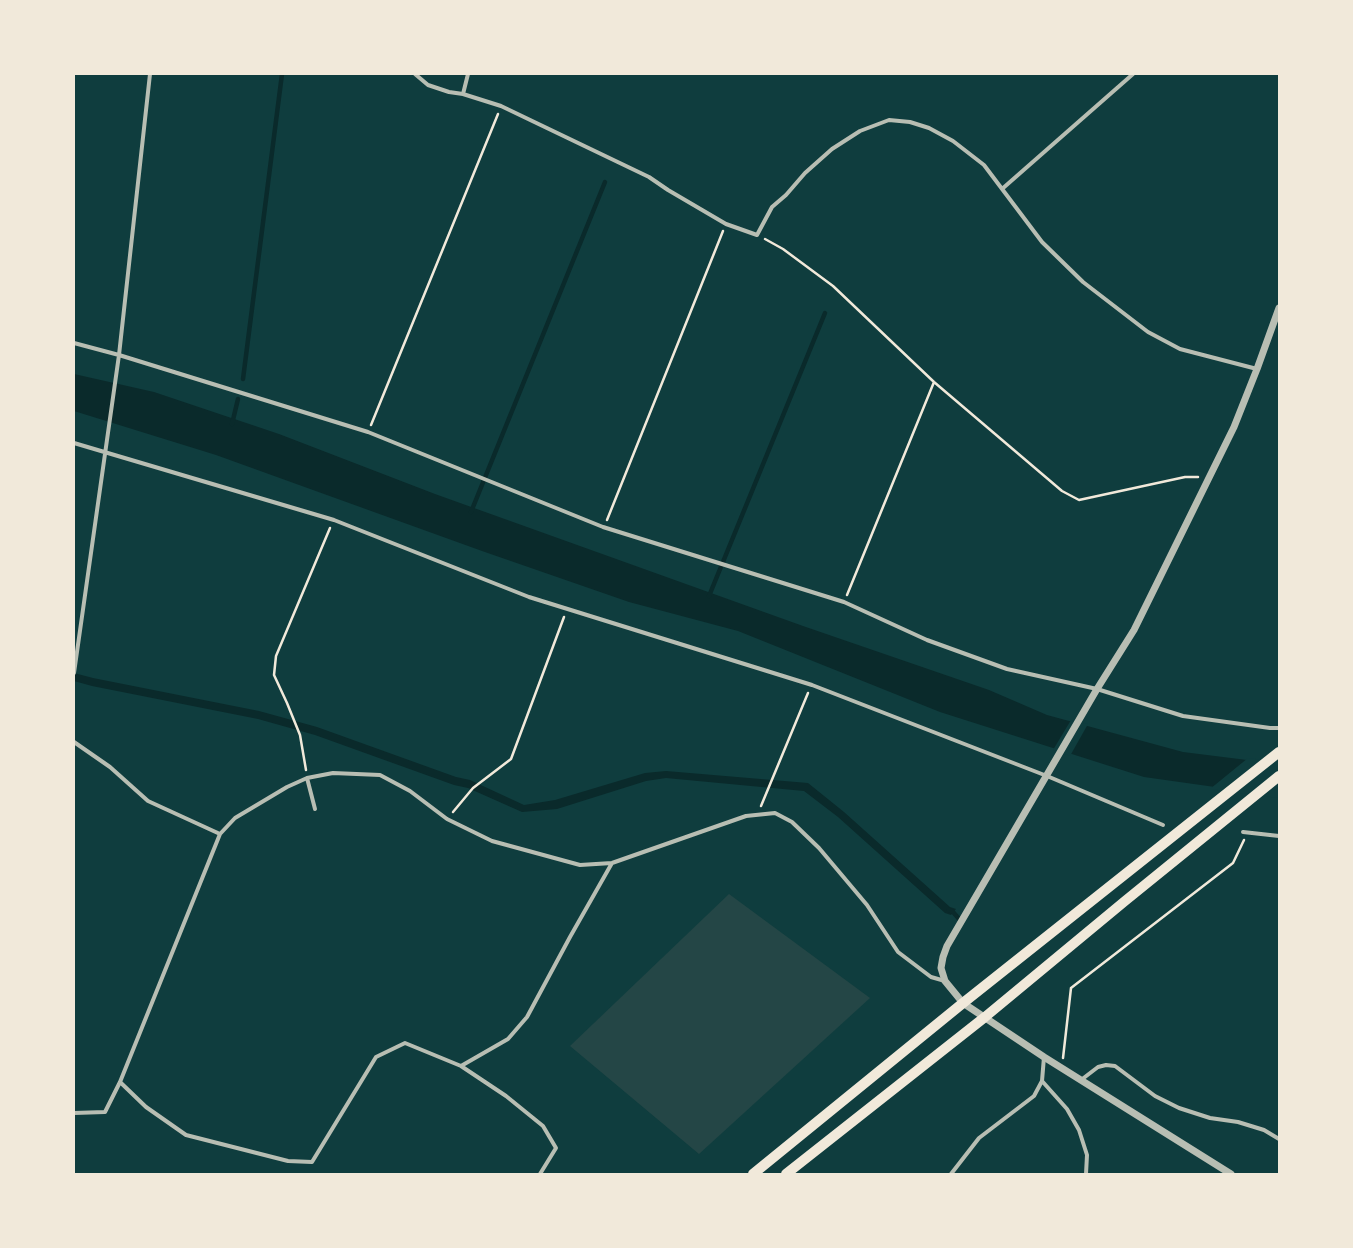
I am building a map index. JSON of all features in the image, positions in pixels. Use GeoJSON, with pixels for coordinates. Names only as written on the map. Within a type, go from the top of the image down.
{"type":"FeatureCollection","features":[{"type":"Feature","properties":{"kind":"main road"},"geometry":{"type":"LineString","coordinates":[[753,1174],[962,1003],[1279,752]]}},
{"type":"Feature","properties":{"kind":"main road"},"geometry":{"type":"LineString","coordinates":[[786,1174],[985,1017],[1279,776]]}},
{"type":"Feature","properties":{"kind":"street"},"geometry":{"type":"LineString","coordinates":[[74,673],[119,354],[150,74]]}},
{"type":"Feature","properties":{"kind":"street"},"geometry":{"type":"LineString","coordinates":[[415,74],[428,85],[501,106],[649,177],[726,224],[757,235],[772,207],[786,195],[805,173],[832,149],[860,131],[889,120],[910,122],[929,128],[952,141],[984,165],[1042,242],[1083,282],[1148,332],[1180,349],[1257,369]]}},
{"type":"Feature","properties":{"kind":"street"},"geometry":{"type":"LineString","coordinates":[[463,94],[468,74]]}},
{"type":"Feature","properties":{"kind":"street"},"geometry":{"type":"LineString","coordinates":[[1002,189],[1133,74]]}},
{"type":"Feature","properties":{"kind":"street"},"geometry":{"type":"LineString","coordinates":[[1230,1174],[1044,1057],[962,1003],[945,981],[942,968],[943,957],[947,946],[1092,697],[1134,630],[1234,427],[1279,308]]}},
{"type":"Feature","properties":{"kind":"street"},"geometry":{"type":"LineString","coordinates":[[74,343],[119,354],[368,432],[603,527],[844,602],[927,640],[1006,669],[1097,689],[1183,716],[1279,728]]}},
{"type":"Feature","properties":{"kind":"street"},"geometry":{"type":"LineString","coordinates":[[74,443],[334,520],[529,597],[812,685],[1047,776],[1163,825]]}},
{"type":"Feature","properties":{"kind":"street"},"geometry":{"type":"LineString","coordinates":[[74,742],[110,767],[148,801],[220,834]]}},
{"type":"Feature","properties":{"kind":"street"},"geometry":{"type":"LineString","coordinates":[[74,1113],[104,1112],[120,1082],[220,834],[235,818],[287,787],[307,778],[333,773],[380,775],[410,791],[447,819],[492,841],[580,865],[612,863],[746,816],[775,813],[792,822],[819,848],[867,905],[898,952],[931,977],[945,981]]}},
{"type":"Feature","properties":{"kind":"street"},"geometry":{"type":"LineString","coordinates":[[307,778],[315,809]]}},
{"type":"Feature","properties":{"kind":"street"},"geometry":{"type":"LineString","coordinates":[[1243,832],[1279,836]]}},
{"type":"Feature","properties":{"kind":"street"},"geometry":{"type":"LineString","coordinates":[[461,1066],[508,1039],[528,1018],[570,937],[612,863]]}},
{"type":"Feature","properties":{"kind":"street"},"geometry":{"type":"LineString","coordinates":[[120,1082],[146,1107],[186,1135],[288,1161],[312,1162],[376,1057],[405,1043],[461,1066],[506,1096],[543,1126],[556,1148],[540,1174]]}},
{"type":"Feature","properties":{"kind":"street"},"geometry":{"type":"LineString","coordinates":[[951,1174],[978,1138],[1034,1096],[1042,1081],[1044,1057]]}},
{"type":"Feature","properties":{"kind":"street"},"geometry":{"type":"LineString","coordinates":[[1081,1080],[1098,1067],[1106,1065],[1115,1066],[1155,1096],[1179,1108],[1210,1118],[1238,1122],[1264,1130],[1279,1139]]}},
{"type":"Feature","properties":{"kind":"street"},"geometry":{"type":"LineString","coordinates":[[1042,1081],[1067,1109],[1079,1130],[1087,1155],[1086,1174]]}},
{"type":"Feature","properties":{"kind":"path"},"geometry":{"type":"LineString","coordinates":[[368,432],[501,106]]}},
{"type":"Feature","properties":{"kind":"path"},"geometry":{"type":"LineString","coordinates":[[603,527],[726,224]]}},
{"type":"Feature","properties":{"kind":"path"},"geometry":{"type":"LineString","coordinates":[[757,235],[783,249],[833,286],[934,382],[1062,491],[1079,500],[1185,477],[1210,477]]}},
{"type":"Feature","properties":{"kind":"path"},"geometry":{"type":"LineString","coordinates":[[844,602],[934,382]]}},
{"type":"Feature","properties":{"kind":"path"},"geometry":{"type":"LineString","coordinates":[[307,778],[300,735],[274,675],[276,656],[334,520]]}},
{"type":"Feature","properties":{"kind":"path"},"geometry":{"type":"LineString","coordinates":[[447,819],[473,788],[511,759],[566,609]]}},
{"type":"Feature","properties":{"kind":"path"},"geometry":{"type":"LineString","coordinates":[[757,815],[812,685]]}},
{"type":"Feature","properties":{"kind":"path"},"geometry":{"type":"LineString","coordinates":[[1062,1068],[1071,988],[1233,863],[1248,832]]}},
{"type":"Feature","properties":{"kind":"shaded area"},"geometry":{"type":"Polygon","coordinates":[[[74,374],[154,392],[279,434],[435,494],[803,626],[989,690],[1047,715],[1183,752],[1279,764],[1279,796],[1144,777],[940,712],[738,631],[629,602],[482,551],[216,455],[74,411],[74,374]]]}},
{"type":"Feature","properties":{"kind":"shaded area"},"geometry":{"type":"Polygon","coordinates":[[[74,673],[259,711],[317,727],[456,777],[470,780],[524,805],[555,800],[645,773],[666,771],[808,783],[844,812],[950,907],[956,909],[951,915],[945,913],[838,817],[804,791],[666,778],[646,781],[557,809],[522,812],[468,788],[454,785],[315,735],[258,719],[92,686],[74,681],[74,673]]]}},
{"type":"Feature","properties":{"kind":"shaded area"},"geometry":{"type":"Polygon","coordinates":[[[729,894],[870,998],[699,1154],[570,1046],[729,894]]]}},
{"type":"Feature","properties":{"kind":"pier"},"geometry":{"type":"Polygon","coordinates":[[[1071,720],[1088,724],[1070,756],[1053,750],[1071,720]]]}},
{"type":"Feature","properties":{"kind":"pier"},"geometry":{"type":"Polygon","coordinates":[[[1248,758],[1279,762],[1278,798],[1210,789],[1248,758]]]}},
{"type":"Feature","properties":{"kind":"waterway"},"geometry":{"type":"LineString","coordinates":[[243,379],[282,74]]}},
{"type":"Feature","properties":{"kind":"waterway"},"geometry":{"type":"LineString","coordinates":[[471,512],[605,182]]}},
{"type":"Feature","properties":{"kind":"waterway"},"geometry":{"type":"LineString","coordinates":[[709,596],[825,313]]}},
{"type":"Feature","properties":{"kind":"waterway"},"geometry":{"type":"LineString","coordinates":[[232,424],[238,399]]}},
{"type":"Feature","properties":{"kind":"waterway"},"geometry":{"type":"LineString","coordinates":[[949,910],[953,912],[960,920]]}}]}
